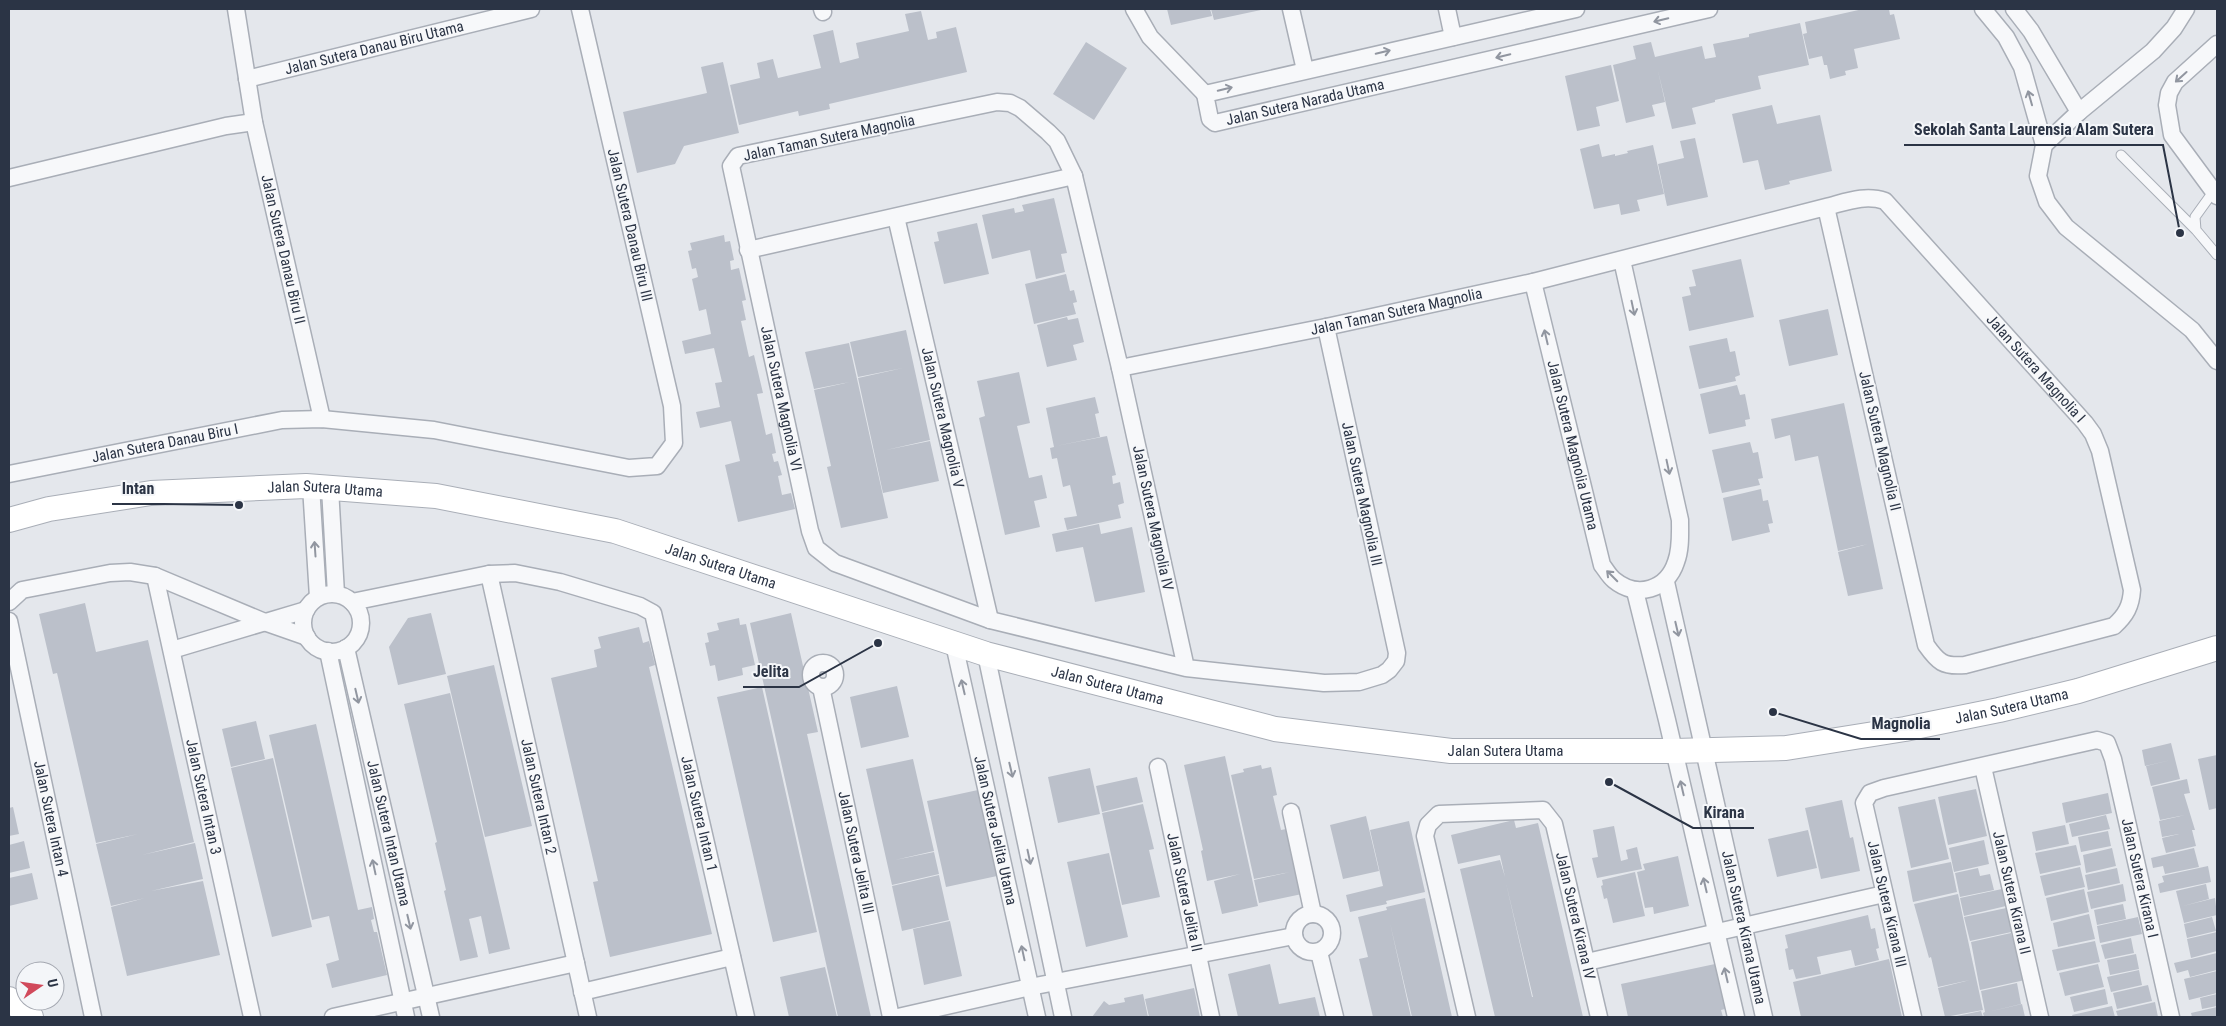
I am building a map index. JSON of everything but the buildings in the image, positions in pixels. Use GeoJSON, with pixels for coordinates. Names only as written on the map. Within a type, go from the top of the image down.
{"type":"FeatureCollection","features":[{"type":"Feature","properties":{"kind":"street","name":"Jalan Sutera Danau Biru II"},"geometry":{"type":"LineString","coordinates":[[236,9],[254,122],[322,419]]}},
{"type":"Feature","properties":{"kind":"street","name":"Jalan Sutera Danau Biru Utama"},"geometry":{"type":"LineString","coordinates":[[247,79],[531,9]]}},
{"type":"Feature","properties":{"kind":"street","name":"Jalan Sutera Danau Biru III"},"geometry":{"type":"LineString","coordinates":[[580,9],[672,406],[674,443]]}},
{"type":"Feature","properties":{"kind":"street"},"geometry":{"type":"LineString","coordinates":[[1134,9],[1150,37],[1204,94]]}},
{"type":"Feature","properties":{"kind":"street"},"geometry":{"type":"LineString","coordinates":[[1291,9],[1305,70]]}},
{"type":"Feature","properties":{"kind":"street"},"geometry":{"type":"LineString","coordinates":[[1446,9],[1453,37]]}},
{"type":"Feature","properties":{"kind":"street","name":"Jalan Sutera Narada Utama"},"geometry":{"type":"LineString","coordinates":[[1576,9],[1204,94],[1210,119],[1216,123],[1709,9]]}},
{"type":"Feature","properties":{"kind":"street"},"geometry":{"type":"LineString","coordinates":[[1983,9],[2006,37],[2022,67],[2044,145],[2038,176],[2047,202],[2066,226],[2192,330],[2217,361]]}},
{"type":"Feature","properties":{"kind":"street"},"geometry":{"type":"LineString","coordinates":[[2014,9],[2031,30],[2079,112]]}},
{"type":"Feature","properties":{"kind":"street"},"geometry":{"type":"LineString","coordinates":[[2044,145],[2079,112],[2153,51],[2174,28],[2186,9]]}},
{"type":"Feature","properties":{"kind":"street"},"geometry":{"type":"LineString","coordinates":[[2215,194],[2172,135],[2167,106],[2170,92],[2175,82],[2217,44]]}},
{"type":"Feature","properties":{"kind":"street","name":"Jalan Taman Sutera Magnolia"},"geometry":{"type":"LineString","coordinates":[[748,250],[731,166],[738,156],[997,102],[1010,103],[1020,108],[1057,141],[1074,176],[1120,368],[1326,327],[1533,282],[1864,198]]}},
{"type":"Feature","properties":{"kind":"street"},"geometry":{"type":"LineString","coordinates":[[9,178],[226,126],[254,122]]}},
{"type":"Feature","properties":{"kind":"street"},"geometry":{"type":"LineString","coordinates":[[748,250],[1074,176]]}},
{"type":"Feature","properties":{"kind":"street","name":"Jalan Sutera Magnolia I"},"geometry":{"type":"LineString","coordinates":[[1864,198],[1875,198],[1884,201],[2086,422],[2100,451],[2132,590],[2132,602],[2125,616],[2114,626],[1964,666],[1949,666]]}},
{"type":"Feature","properties":{"kind":"street","name":"Jalan Sutera Magnolia II"},"geometry":{"type":"LineString","coordinates":[[1826,207],[1926,645],[1935,658],[1949,666]]}},
{"type":"Feature","properties":{"kind":"street","name":"Jalan Sutera Magnolia V"},"geometry":{"type":"LineString","coordinates":[[896,217],[990,620]]}},
{"type":"Feature","properties":{"kind":"street","name":"Jalan Sutera Magnolia VI"},"geometry":{"type":"LineString","coordinates":[[748,250],[810,531],[816,548],[835,563],[990,620]]}},
{"type":"Feature","properties":{"kind":"street"},"geometry":{"type":"LineString","coordinates":[[1622,260],[1680,520],[1680,542],[1676,563],[1666,582],[1650,590],[1635,591],[1674,751]]}},
{"type":"Feature","properties":{"kind":"street","name":"Jalan Sutera Magnolia Utama"},"geometry":{"type":"LineString","coordinates":[[1533,282],[1602,565],[1614,580],[1635,591]]}},
{"type":"Feature","properties":{"kind":"street","name":"Jalan Sutera Magnolia III"},"geometry":{"type":"LineString","coordinates":[[1186,668],[1324,682],[1359,682],[1382,674],[1396,661],[1397,653],[1326,327]]}},
{"type":"Feature","properties":{"kind":"street","name":"Jalan Sutera Magnolia IV"},"geometry":{"type":"LineString","coordinates":[[1120,368],[1186,668]]}},
{"type":"Feature","properties":{"kind":"street","name":"Jalan Sutera Danau Biru I"},"geometry":{"type":"LineString","coordinates":[[9,474],[282,420],[322,419],[434,430],[629,468],[657,466],[674,443]]}},
{"type":"Feature","properties":{"kind":"street"},"geometry":{"type":"LineString","coordinates":[[321,487],[336,594]]}},
{"type":"Feature","properties":{"kind":"street"},"geometry":{"type":"LineString","coordinates":[[318,597],[321,487]]}},
{"type":"Feature","properties":{"kind":"street","name":"Jalan Sutera Utama"},"geometry":{"type":"LineString","coordinates":[[9,520],[49,509],[151,493],[321,487],[436,496],[615,531],[986,654],[1275,729],[1451,751],[1674,751],[1786,748],[1980,714],[2078,690],[2217,648]]}},
{"type":"Feature","properties":{"kind":"street"},"geometry":{"type":"LineString","coordinates":[[9,601],[22,590],[110,573],[130,572],[155,576],[267,623],[307,637]]}},
{"type":"Feature","properties":{"kind":"street","name":"Jalan Sutera Intan 1"},"geometry":{"type":"LineString","coordinates":[[489,574],[515,573],[536,576],[640,606],[655,618],[746,1017]]}},
{"type":"Feature","properties":{"kind":"street"},"geometry":{"type":"LineString","coordinates":[[352,602],[489,574]]}},
{"type":"Feature","properties":{"kind":"street","name":"Jalan Sutera Intan 2"},"geometry":{"type":"LineString","coordinates":[[489,574],[588,1017]]}},
{"type":"Feature","properties":{"kind":"street","name":"Jalan Sutera Intan 3"},"geometry":{"type":"LineString","coordinates":[[155,576],[252,1017]]}},
{"type":"Feature","properties":{"kind":"street"},"geometry":{"type":"LineString","coordinates":[[1666,582],[1703,749]]}},
{"type":"Feature","properties":{"kind":"street"},"geometry":{"type":"LineString","coordinates":[[360,618],[401,591]]}},
{"type":"Feature","properties":{"kind":"street"},"geometry":{"type":"LineString","coordinates":[[336,594],[352,602],[360,618],[360,627],[358,635],[346,648],[328,651],[312,644],[307,637],[303,619],[306,610],[318,597],[336,594]]}},
{"type":"Feature","properties":{"kind":"street"},"geometry":{"type":"LineString","coordinates":[[172,650],[306,610]]}},
{"type":"Feature","properties":{"kind":"street"},"geometry":{"type":"LineString","coordinates":[[990,620],[1186,668]]}},
{"type":"Feature","properties":{"kind":"street","name":"Jalan Sutera Intan 4"},"geometry":{"type":"LineString","coordinates":[[9,621],[93,1017]]}},
{"type":"Feature","properties":{"kind":"street","name":"Jalan Sutera Jelita Utama"},"geometry":{"type":"LineString","coordinates":[[954,644],[1037,1017]]}},
{"type":"Feature","properties":{"kind":"street","name":"Jalan Sutera Intan Utama"},"geometry":{"type":"LineString","coordinates":[[346,648],[431,1017]]}},
{"type":"Feature","properties":{"kind":"street","name":"Jalan Sutera Intan Utama"},"geometry":{"type":"LineString","coordinates":[[328,651],[405,1009]]}},
{"type":"Feature","properties":{"kind":"street","name":"Jalan Sutera Jelita Utama"},"geometry":{"type":"LineString","coordinates":[[986,654],[1063,1017]]}},
{"type":"Feature","properties":{"kind":"street","name":"Jalan Sutera Jelita III"},"geometry":{"type":"LineString","coordinates":[[821,687],[891,1017]]}},
{"type":"Feature","properties":{"kind":"street","name":"Jalan Sutera Kirana I"},"geometry":{"type":"LineString","coordinates":[[1983,767],[2097,740],[2104,741],[2110,747],[2171,1017]]}},
{"type":"Feature","properties":{"kind":"street","name":"Jalan Sutera Kirana Utama"},"geometry":{"type":"LineString","coordinates":[[1703,749],[1764,1017]]}},
{"type":"Feature","properties":{"kind":"street","name":"Jalan Sutera Kirana Utama"},"geometry":{"type":"LineString","coordinates":[[1674,751],[1736,1017]]}},
{"type":"Feature","properties":{"kind":"street","name":"Jalan Sutera Jelita II"},"geometry":{"type":"LineString","coordinates":[[1158,767],[1196,954],[1211,1017]]}},
{"type":"Feature","properties":{"kind":"street","name":"Jalan Sutera Kirana III"},"geometry":{"type":"LineString","coordinates":[[1913,1017],[1864,803],[1870,794],[1884,788],[1983,767]]}},
{"type":"Feature","properties":{"kind":"street","name":"Jalan Sutera Kirana II"},"geometry":{"type":"LineString","coordinates":[[1983,767],[2040,1017]]}},
{"type":"Feature","properties":{"kind":"street"},"geometry":{"type":"LineString","coordinates":[[993,814],[1020,810]]}},
{"type":"Feature","properties":{"kind":"street","name":"Jalan Sutera Kirana IV"},"geometry":{"type":"LineString","coordinates":[[1467,1017],[1425,836],[1430,821],[1439,814],[1543,810],[1554,824],[1599,1017]]}},
{"type":"Feature","properties":{"kind":"street"},"geometry":{"type":"LineString","coordinates":[[1291,812],[1313,914]]}},
{"type":"Feature","properties":{"kind":"street"},"geometry":{"type":"LineString","coordinates":[[1587,962],[1884,894]]}},
{"type":"Feature","properties":{"kind":"street"},"geometry":{"type":"LineString","coordinates":[[1313,914],[1322,916],[1332,930],[1331,940],[1319,952],[1308,952],[1298,946],[1294,936],[1296,925],[1303,917],[1313,914]]}},
{"type":"Feature","properties":{"kind":"street"},"geometry":{"type":"LineString","coordinates":[[898,1017],[1196,954],[1294,936]]}},
{"type":"Feature","properties":{"kind":"street"},"geometry":{"type":"LineString","coordinates":[[1319,952],[1335,1017]]}},
{"type":"Feature","properties":{"kind":"street"},"geometry":{"type":"LineString","coordinates":[[582,992],[732,957]]}},
{"type":"Feature","properties":{"kind":"street"},"geometry":{"type":"LineString","coordinates":[[332,1017],[405,1009],[426,996],[576,963]]}},
{"type":"Feature","properties":{"kind":"street"},"geometry":{"type":"LineString","coordinates":[[9,999],[31,1017]]}},
{"type":"Feature","properties":{"kind":"lane"},"geometry":{"type":"LineString","coordinates":[[2121,155],[2196,230],[2217,255]]}},
{"type":"Feature","properties":{"kind":"lane"},"geometry":{"type":"LineString","coordinates":[[2196,230],[2195,217],[2215,194]]}},
{"type":"Feature","properties":{"kind":"place","name":"Sekolah Santa Laurensia Alam Sutera"},"geometry":{"type":"Point","coordinates":[2180,233]}},
{"type":"Feature","properties":{"kind":"place","name":"Intan"},"geometry":{"type":"Point","coordinates":[239,505]}},
{"type":"Feature","properties":{"kind":"place","name":"Jelita"},"geometry":{"type":"Point","coordinates":[878,643]}},
{"type":"Feature","properties":{"kind":"place","name":"Magnolia"},"geometry":{"type":"Point","coordinates":[1773,712]}},
{"type":"Feature","properties":{"kind":"place","name":"Kirana"},"geometry":{"type":"Point","coordinates":[1609,782]}}]}
